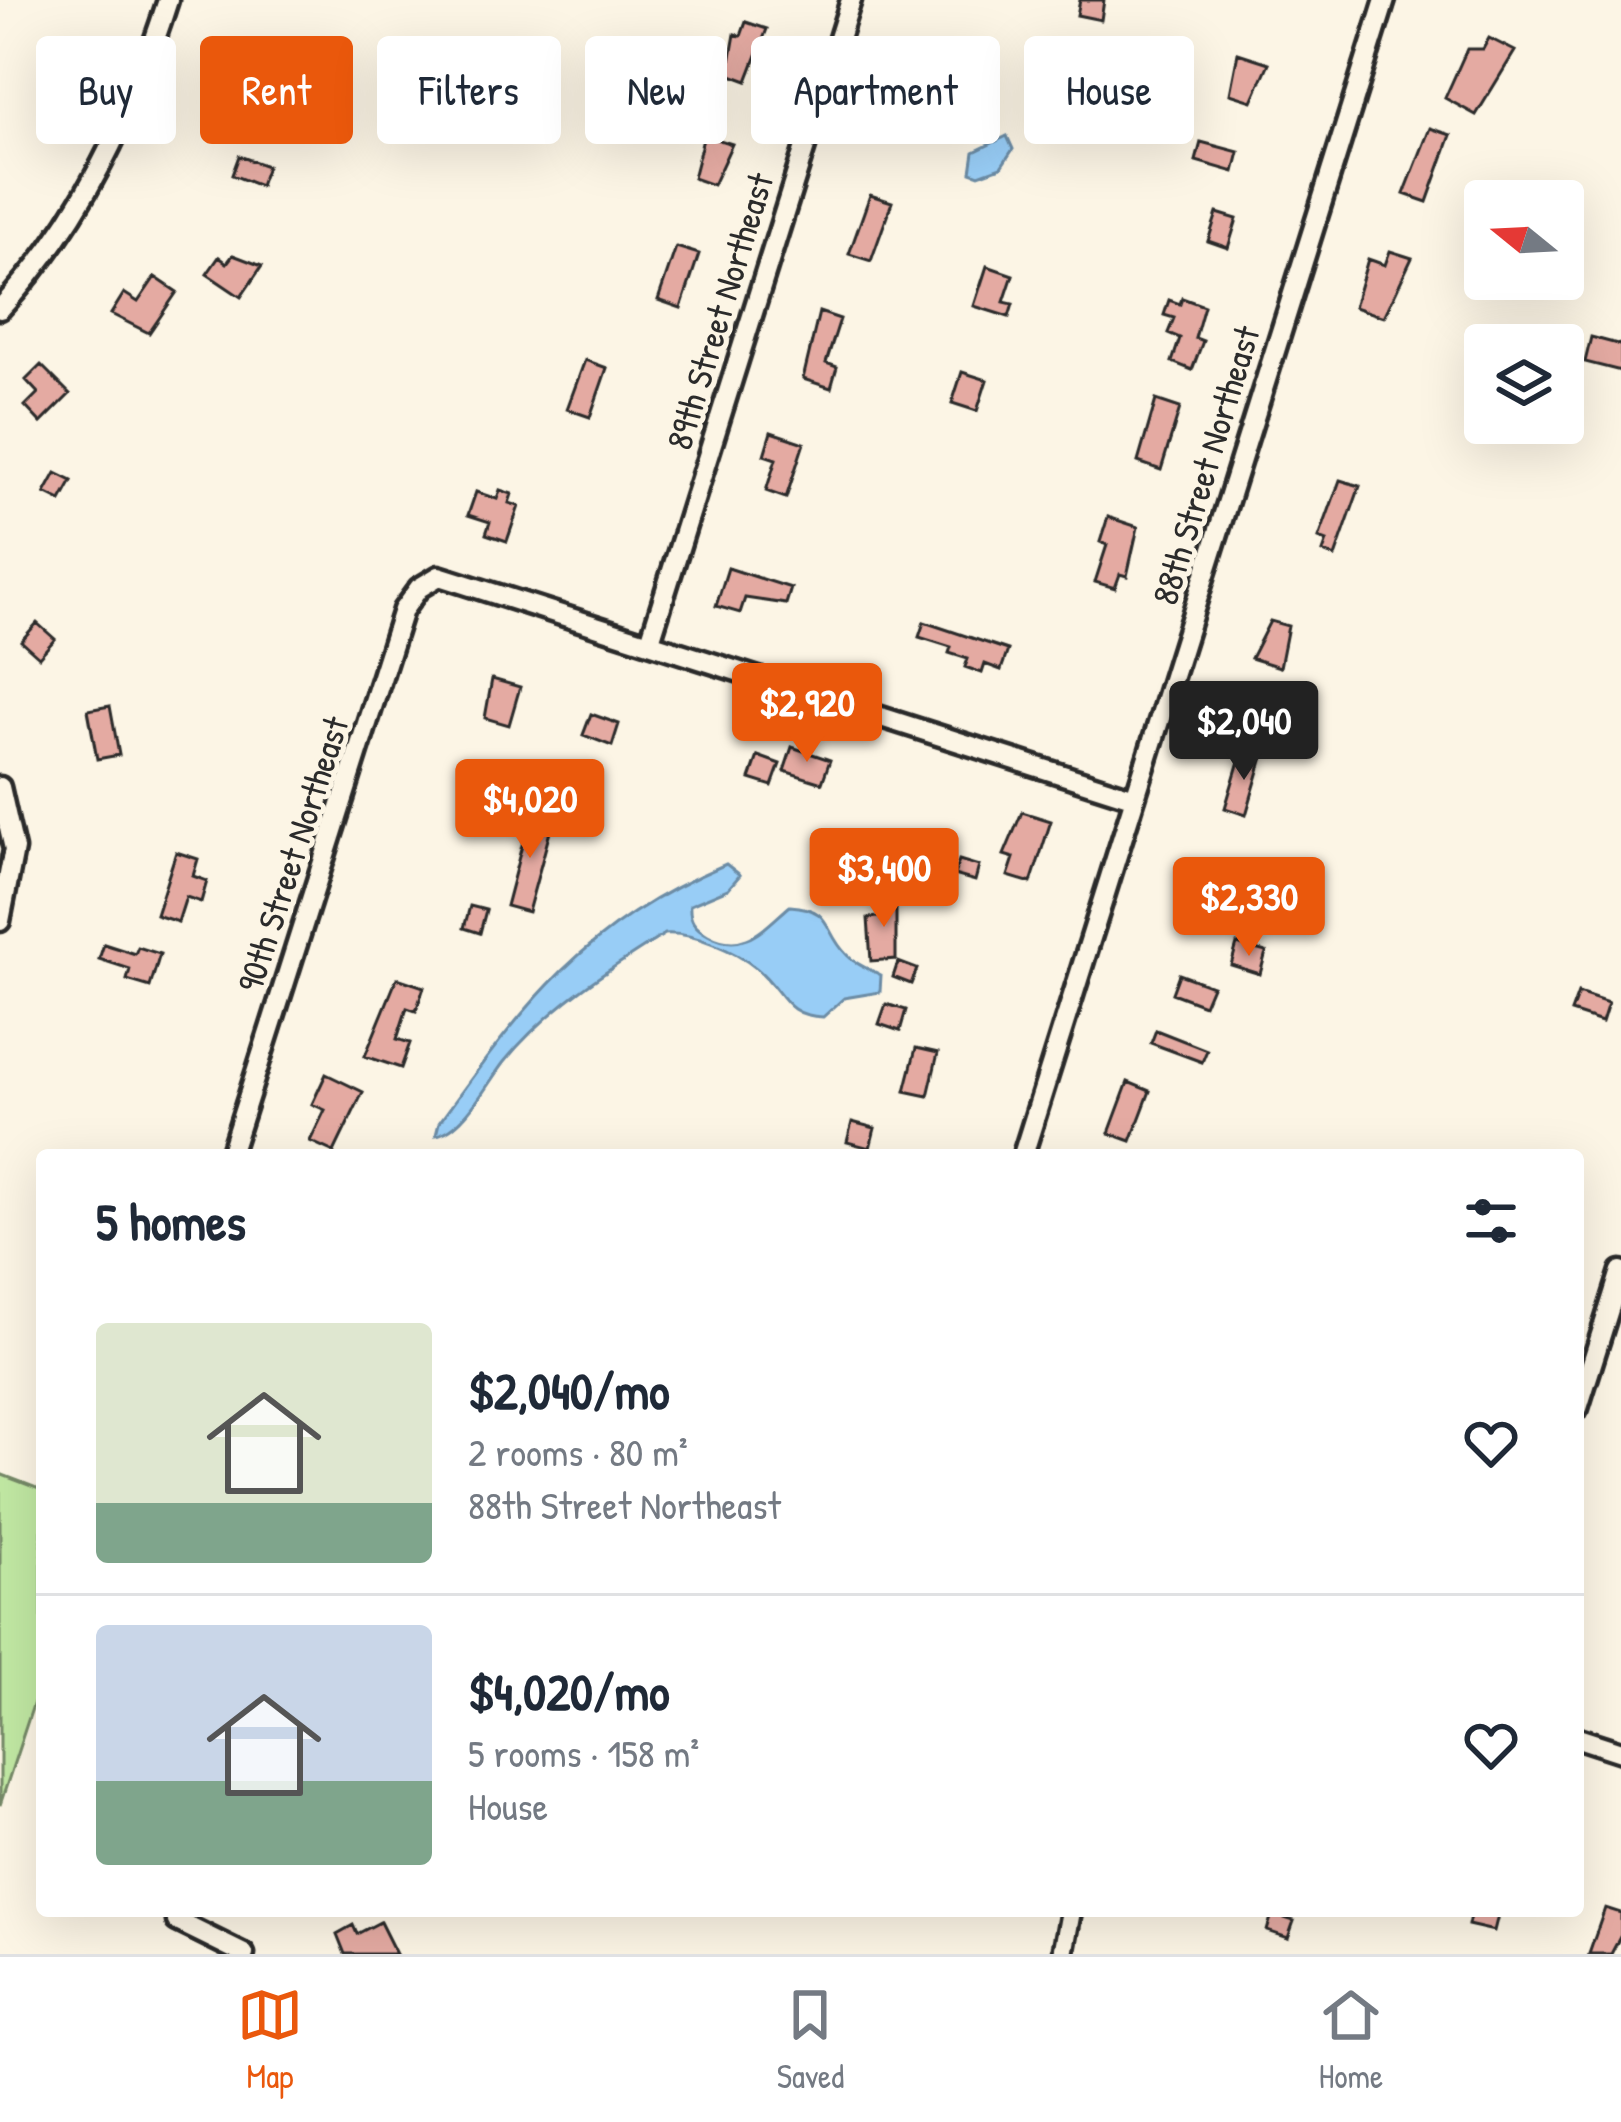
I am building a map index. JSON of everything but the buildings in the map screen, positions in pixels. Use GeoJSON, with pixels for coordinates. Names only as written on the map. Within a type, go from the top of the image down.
{"type":"FeatureCollection","features":[{"type":"Feature","properties":{"kind":"street"},"geometry":{"type":"LineString","coordinates":[[0,309],[40,263],[110,150],[168,0]]}},
{"type":"Feature","properties":{"kind":"street","name":"89th Street Northeast"},"geometry":{"type":"LineString","coordinates":[[650,641],[851,0]]}},
{"type":"Feature","properties":{"kind":"street","name":"88th Street Northeast"},"geometry":{"type":"LineString","coordinates":[[1025,1149],[1385,0]]}},
{"type":"Feature","properties":{"kind":"street","name":"90th Street Northeast"},"geometry":{"type":"LineString","coordinates":[[232,1149],[403,610],[429,580],[452,576],[650,641]]}},
{"type":"Feature","properties":{"kind":"street"},"geometry":{"type":"LineString","coordinates":[[650,641],[1135,798]]}},
{"type":"Feature","properties":{"kind":"street"},"geometry":{"type":"LineString","coordinates":[[0,787],[14,849],[0,921]]}},
{"type":"Feature","properties":{"kind":"street"},"geometry":{"type":"LineString","coordinates":[[1584,1389],[1621,1271]]}},
{"type":"Feature","properties":{"kind":"street"},"geometry":{"type":"LineString","coordinates":[[1584,1740],[1621,1752]]}},
{"type":"Feature","properties":{"kind":"street"},"geometry":{"type":"LineString","coordinates":[[1063,1954],[1070,1917]]}},
{"type":"Feature","properties":{"kind":"street"},"geometry":{"type":"LineString","coordinates":[[177,1922],[244,1954]]}},
{"type":"Feature","properties":{"kind":"green space"},"geometry":{"type":"Polygon","coordinates":[[[0,1474],[36,1488],[36,1696],[0,1805],[0,1474]]]}},
{"type":"Feature","properties":{"kind":"water"},"geometry":{"type":"Polygon","coordinates":[[[1007,136],[1013,149],[1001,167],[979,175],[971,172],[974,152],[1000,144],[1007,136]]]}},
{"type":"Feature","properties":{"kind":"water"},"geometry":{"type":"Polygon","coordinates":[[[726,864],[740,875],[728,889],[690,905],[699,929],[732,942],[753,936],[790,906],[814,911],[851,958],[881,975],[880,992],[844,998],[823,1017],[809,1016],[791,1007],[765,976],[737,955],[701,939],[665,934],[559,1007],[504,1062],[465,1116],[436,1135],[439,1123],[501,1040],[562,971],[634,913],[726,864]]]}}]}
